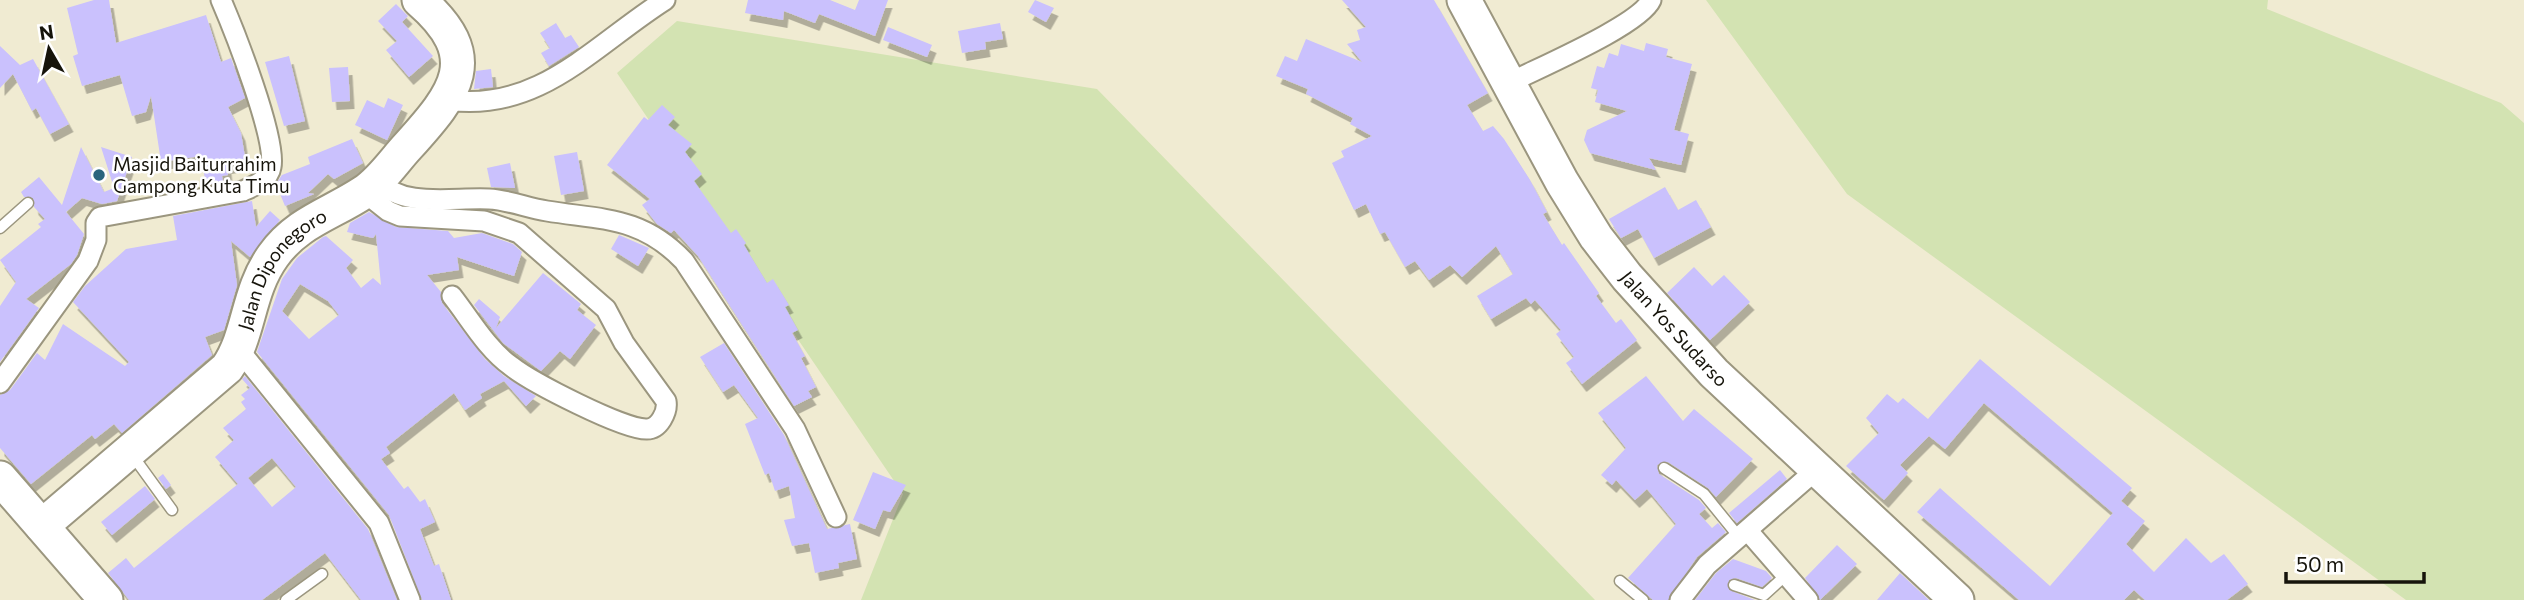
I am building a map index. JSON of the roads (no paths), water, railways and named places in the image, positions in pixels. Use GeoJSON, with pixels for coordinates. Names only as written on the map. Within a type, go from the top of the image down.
{"type":"FeatureCollection","features":[{"type":"Feature","properties":{"kind":"highway","name":"Jalan Diponegoro"},"geometry":{"type":"LineString","coordinates":[[42,526],[214,382],[240,351],[250,301],[272,256],[288,237],[312,218],[371,186],[447,100],[458,74],[453,43],[446,29],[419,0]]}},
{"type":"Feature","properties":{"kind":"highway","name":"Jalan Yos Sudarso"},"geometry":{"type":"LineString","coordinates":[[1464,0],[1562,182],[1612,257],[1714,373],[1957,600]]}},
{"type":"Feature","properties":{"kind":"highway"},"geometry":{"type":"LineString","coordinates":[[0,478],[100,598]]}},
{"type":"Feature","properties":{"kind":"street"},"geometry":{"type":"LineString","coordinates":[[0,383],[88,261],[96,240],[96,223],[100,217],[243,191],[260,183],[270,172],[271,155],[255,92],[221,0]]}},
{"type":"Feature","properties":{"kind":"street"},"geometry":{"type":"LineString","coordinates":[[447,100],[488,100],[550,83],[665,0]]}},
{"type":"Feature","properties":{"kind":"street"},"geometry":{"type":"LineString","coordinates":[[1509,83],[1622,26],[1648,8],[1651,0]]}},
{"type":"Feature","properties":{"kind":"street"},"geometry":{"type":"LineString","coordinates":[[371,186],[388,211],[400,216],[484,221],[519,233],[606,309],[624,343],[666,401],[666,412],[654,427],[645,429],[601,414],[526,376],[498,354],[452,296]]}},
{"type":"Feature","properties":{"kind":"street"},"geometry":{"type":"LineString","coordinates":[[371,186],[403,197],[503,200],[548,212],[618,220],[670,249],[684,261],[795,429],[836,517]]}},
{"type":"Feature","properties":{"kind":"street"},"geometry":{"type":"LineString","coordinates":[[240,351],[379,523],[410,600]]}},
{"type":"Feature","properties":{"kind":"street"},"geometry":{"type":"LineString","coordinates":[[1680,600],[1707,565],[1816,470]]}},
{"type":"Feature","properties":{"kind":"street"},"geometry":{"type":"LineString","coordinates":[[1744,534],[1786,575],[1804,598]]}},
{"type":"Feature","properties":{"kind":"lane"},"geometry":{"type":"LineString","coordinates":[[0,228],[28,203]]}},
{"type":"Feature","properties":{"kind":"lane"},"geometry":{"type":"LineString","coordinates":[[130,453],[172,510]]}},
{"type":"Feature","properties":{"kind":"lane"},"geometry":{"type":"LineString","coordinates":[[1664,468],[1704,494],[1744,534]]}},
{"type":"Feature","properties":{"kind":"lane"},"geometry":{"type":"LineString","coordinates":[[286,600],[322,574]]}},
{"type":"Feature","properties":{"kind":"lane"},"geometry":{"type":"LineString","coordinates":[[1734,585],[1764,595],[1786,575]]}},
{"type":"Feature","properties":{"kind":"lane"},"geometry":{"type":"LineString","coordinates":[[1620,581],[1643,600]]}},
{"type":"Feature","properties":{"kind":"place","name":"Masjid Baiturrahim Gampong Kuta Timu"},"geometry":{"type":"Point","coordinates":[99,175]}}]}
